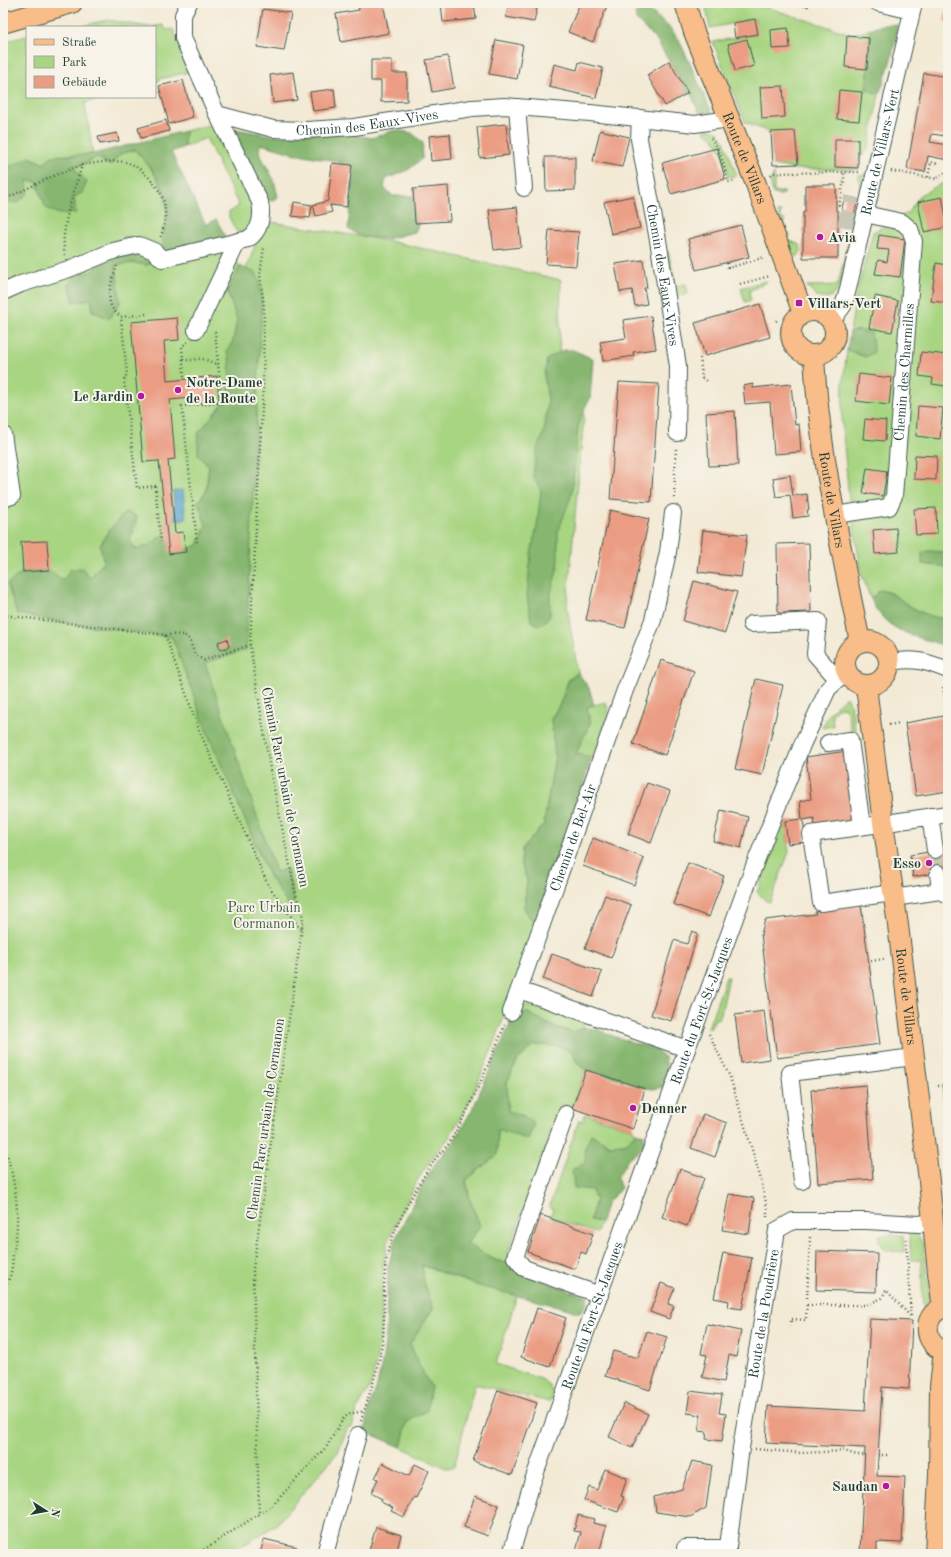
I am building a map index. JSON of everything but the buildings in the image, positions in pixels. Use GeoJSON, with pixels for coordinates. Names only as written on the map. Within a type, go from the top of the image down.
{"type":"FeatureCollection","features":[{"type":"Feature","properties":{"kind":"main road"},"geometry":{"type":"LineString","coordinates":[[3,23],[72,3]]}},
{"type":"Feature","properties":{"kind":"main road","name":"Route de Villars"},"geometry":{"type":"LineString","coordinates":[[682,4],[761,197],[803,313]]}},
{"type":"Feature","properties":{"kind":"main road"},"geometry":{"type":"LineString","coordinates":[[816,311],[822,312],[832,321],[836,328],[834,344],[829,350],[822,354],[814,356],[807,355],[800,351],[792,339],[791,331],[793,324],[803,313],[816,311]]}},
{"type":"Feature","properties":{"kind":"main road","name":"Route de Villars"},"geometry":{"type":"LineString","coordinates":[[814,356],[821,430],[835,515],[860,642]]}},
{"type":"Feature","properties":{"kind":"main road"},"geometry":{"type":"LineString","coordinates":[[870,641],[880,645],[887,652],[890,662],[885,676],[880,682],[874,685],[866,686],[842,676],[847,653],[852,646],[860,642],[870,641]]}},
{"type":"Feature","properties":{"kind":"main road","name":"Route de Villars"},"geometry":{"type":"LineString","coordinates":[[866,686],[883,823],[894,896],[929,1181],[938,1274],[945,1307]]}},
{"type":"Feature","properties":{"kind":"main road"},"geometry":{"type":"LineString","coordinates":[[935,1554],[939,1464],[940,1386],[946,1351],[935,1346],[931,1341],[928,1328],[929,1321],[933,1314],[945,1307]]}},
{"type":"Feature","properties":{"kind":"street"},"geometry":{"type":"LineString","coordinates":[[3,292],[21,284],[69,269],[117,250],[139,245],[154,251],[162,259],[248,239],[255,234],[260,223],[260,202],[217,114],[183,38],[183,15],[189,3]]}},
{"type":"Feature","properties":{"kind":"street"},"geometry":{"type":"LineString","coordinates":[[878,3],[913,7]]}},
{"type":"Feature","properties":{"kind":"street","name":"Route de Villars-Vert"},"geometry":{"type":"LineString","coordinates":[[832,321],[843,306],[847,293],[913,7]]}},
{"type":"Feature","properties":{"kind":"street","name":"Chemin des Eaux-Vives"},"geometry":{"type":"LineString","coordinates":[[217,114],[273,129],[306,130],[354,126],[472,108],[504,106],[702,124],[729,119]]}},
{"type":"Feature","properties":{"kind":"street"},"geometry":{"type":"LineString","coordinates":[[517,107],[524,188]]}},
{"type":"Feature","properties":{"kind":"street","name":"Chemin des Eaux-Vives"},"geometry":{"type":"LineString","coordinates":[[640,118],[639,140],[658,240],[678,366],[677,433]]}},
{"type":"Feature","properties":{"kind":"street","name":"Chemin des Charmilles"},"geometry":{"type":"LineString","coordinates":[[835,515],[889,507],[894,496],[914,241],[910,229],[902,222],[865,214]]}},
{"type":"Feature","properties":{"kind":"street"},"geometry":{"type":"LineString","coordinates":[[197,326],[238,241]]}},
{"type":"Feature","properties":{"kind":"street"},"geometry":{"type":"LineString","coordinates":[[3,434],[12,496],[3,499]]}},
{"type":"Feature","properties":{"kind":"street","name":"Chemin de Bel-Air"},"geometry":{"type":"LineString","coordinates":[[511,1012],[625,690],[653,620],[668,552],[673,513]]}},
{"type":"Feature","properties":{"kind":"street"},"geometry":{"type":"LineString","coordinates":[[751,624],[818,621],[815,654],[842,676]]}},
{"type":"Feature","properties":{"kind":"street"},"geometry":{"type":"LineString","coordinates":[[890,662],[906,659],[923,661],[948,670]]}},
{"type":"Feature","properties":{"kind":"street","name":"Route du Fort-St-Jacques"},"geometry":{"type":"LineString","coordinates":[[511,1554],[531,1486],[754,866],[802,745],[828,689],[842,676]]}},
{"type":"Feature","properties":{"kind":"street"},"geometry":{"type":"LineString","coordinates":[[828,743],[850,740],[862,826]]}},
{"type":"Feature","properties":{"kind":"street"},"geometry":{"type":"LineString","coordinates":[[938,873],[944,893],[821,903],[811,831],[862,826],[948,814]]}},
{"type":"Feature","properties":{"kind":"street"},"geometry":{"type":"LineString","coordinates":[[930,816],[935,850]]}},
{"type":"Feature","properties":{"kind":"street"},"geometry":{"type":"LineString","coordinates":[[519,990],[687,1049]]}},
{"type":"Feature","properties":{"kind":"street"},"geometry":{"type":"LineString","coordinates":[[802,1182],[790,1073],[913,1057]]}},
{"type":"Feature","properties":{"kind":"street"},"geometry":{"type":"LineString","coordinates":[[566,1114],[515,1257],[524,1268],[600,1295]]}},
{"type":"Feature","properties":{"kind":"street","name":"Route de la Poudrière"},"geometry":{"type":"LineString","coordinates":[[728,1551],[741,1448],[777,1230],[793,1221],[811,1220],[919,1224],[933,1222]]}},
{"type":"Feature","properties":{"kind":"street"},"geometry":{"type":"LineString","coordinates":[[326,1554],[358,1435]]}},
{"type":"Feature","properties":{"kind":"street"},"geometry":{"type":"LineString","coordinates":[[685,1548],[728,1551]]}},
{"type":"Feature","properties":{"kind":"path"},"geometry":{"type":"LineString","coordinates":[[702,124],[704,133],[717,144],[728,182],[742,180]]}},
{"type":"Feature","properties":{"kind":"path"},"geometry":{"type":"LineString","coordinates":[[3,200],[53,176],[82,165],[126,162],[138,166],[153,183],[163,199],[166,217],[163,233],[154,251]]}},
{"type":"Feature","properties":{"kind":"path"},"geometry":{"type":"LineString","coordinates":[[928,177],[931,162],[939,164]]}},
{"type":"Feature","properties":{"kind":"path"},"geometry":{"type":"LineString","coordinates":[[69,269],[64,248],[64,233],[82,165]]}},
{"type":"Feature","properties":{"kind":"path"},"geometry":{"type":"LineString","coordinates":[[889,171],[937,179],[948,170]]}},
{"type":"Feature","properties":{"kind":"path"},"geometry":{"type":"LineString","coordinates":[[839,206],[844,172]]}},
{"type":"Feature","properties":{"kind":"path"},"geometry":{"type":"LineString","coordinates":[[768,180],[772,173],[859,172]]}},
{"type":"Feature","properties":{"kind":"path","name":"Chemin Parc urbain de Cormanon"},"geometry":{"type":"LineString","coordinates":[[257,230],[264,245],[260,275],[264,307],[263,389],[250,645],[270,768],[296,895],[302,911],[302,929],[253,1268],[259,1514]]}},
{"type":"Feature","properties":{"kind":"path"},"geometry":{"type":"LineString","coordinates":[[117,250],[118,261],[112,281],[110,299],[112,309],[121,317],[127,374],[124,380],[137,488],[155,486],[161,542]]}},
{"type":"Feature","properties":{"kind":"path"},"geometry":{"type":"LineString","coordinates":[[727,263],[728,268],[765,257]]}},
{"type":"Feature","properties":{"kind":"path"},"geometry":{"type":"LineString","coordinates":[[740,284],[769,276]]}},
{"type":"Feature","properties":{"kind":"path"},"geometry":{"type":"LineString","coordinates":[[121,317],[146,314]]}},
{"type":"Feature","properties":{"kind":"path"},"geometry":{"type":"LineString","coordinates":[[184,376],[182,346],[191,340],[197,326],[215,332],[222,402],[182,406],[197,542]]}},
{"type":"Feature","properties":{"kind":"path"},"geometry":{"type":"LineString","coordinates":[[700,358],[702,378],[706,381]]}},
{"type":"Feature","properties":{"kind":"path"},"geometry":{"type":"LineString","coordinates":[[183,359],[191,361],[202,359],[208,360],[219,366]]}},
{"type":"Feature","properties":{"kind":"path"},"geometry":{"type":"LineString","coordinates":[[673,513],[677,433]]}},
{"type":"Feature","properties":{"kind":"path"},"geometry":{"type":"LineString","coordinates":[[3,615],[165,635],[184,634],[188,637],[195,655],[204,660],[250,645]]}},
{"type":"Feature","properties":{"kind":"path"},"geometry":{"type":"LineString","coordinates":[[165,635],[199,730],[268,885],[298,926],[302,929]]}},
{"type":"Feature","properties":{"kind":"path"},"geometry":{"type":"LineString","coordinates":[[944,687],[948,721]]}},
{"type":"Feature","properties":{"kind":"path"},"geometry":{"type":"LineString","coordinates":[[891,724],[900,723]]}},
{"type":"Feature","properties":{"kind":"path"},"geometry":{"type":"LineString","coordinates":[[871,961],[889,958]]}},
{"type":"Feature","properties":{"kind":"path"},"geometry":{"type":"LineString","coordinates":[[358,1435],[364,1411],[374,1385],[380,1356],[383,1335],[385,1268],[392,1239],[420,1183],[435,1159],[450,1142],[472,1102],[511,1012]]}},
{"type":"Feature","properties":{"kind":"path"},"geometry":{"type":"LineString","coordinates":[[707,1029],[730,1077],[760,1176],[767,1208],[767,1220],[777,1230]]}},
{"type":"Feature","properties":{"kind":"path"},"geometry":{"type":"LineString","coordinates":[[938,1086],[948,1086]]}},
{"type":"Feature","properties":{"kind":"path"},"geometry":{"type":"LineString","coordinates":[[3,1141],[8,1155],[16,1202],[17,1222],[12,1270],[9,1280],[3,1287]]}},
{"type":"Feature","properties":{"kind":"path"},"geometry":{"type":"LineString","coordinates":[[791,1326],[791,1320],[806,1320],[811,1220]]}},
{"type":"Feature","properties":{"kind":"path"},"geometry":{"type":"LineString","coordinates":[[905,1223],[911,1316]]}},
{"type":"Feature","properties":{"kind":"path"},"geometry":{"type":"LineString","coordinates":[[807,1305],[867,1305],[882,1298],[886,1290],[914,1319]]}},
{"type":"Feature","properties":{"kind":"path"},"geometry":{"type":"LineString","coordinates":[[198,1554],[271,1507],[333,1439],[343,1420],[349,1414],[364,1411]]}},
{"type":"Feature","properties":{"kind":"path"},"geometry":{"type":"LineString","coordinates":[[741,1448],[801,1453],[844,1451],[857,1455],[865,1455]]}},
{"type":"Feature","properties":{"kind":"path"},"geometry":{"type":"LineString","coordinates":[[878,1455],[889,1455]]}},
{"type":"Feature","properties":{"kind":"green space"},"geometry":{"type":"Polygon","coordinates":[[[705,3],[753,3],[851,34],[870,29],[869,67],[866,89],[879,94],[869,147],[859,160],[858,169],[796,169],[773,165],[771,133],[745,122],[713,42],[757,34],[755,19],[710,28],[705,3]]]}},
{"type":"Feature","properties":{"kind":"green space"},"geometry":{"type":"Polygon","coordinates":[[[647,8],[671,29],[680,42],[712,113],[699,112],[691,94],[688,92],[657,41],[636,20],[635,13],[639,9],[647,8]]]}},
{"type":"Feature","properties":{"kind":"green space"},"geometry":{"type":"Polygon","coordinates":[[[109,20],[143,26],[83,26],[109,20]]]}},
{"type":"Feature","properties":{"kind":"green space"},"geometry":{"type":"Polygon","coordinates":[[[163,25],[166,30],[173,29],[189,70],[185,73],[159,79],[159,81],[156,82],[156,26],[163,25]]]}},
{"type":"Feature","properties":{"kind":"green space"},"geometry":{"type":"Polygon","coordinates":[[[882,25],[897,25],[893,51],[879,94],[866,89],[869,67],[870,29],[882,25]]]}},
{"type":"Feature","properties":{"kind":"green space"},"geometry":{"type":"Polygon","coordinates":[[[26,36],[26,98],[107,98],[85,103],[93,154],[51,156],[44,164],[10,167],[3,170],[3,42],[26,36]]]}},
{"type":"Feature","properties":{"kind":"green space"},"geometry":{"type":"Polygon","coordinates":[[[214,124],[252,202],[255,217],[248,231],[236,231],[229,217],[229,212],[239,206],[206,138],[184,147],[185,131],[214,124]]]}},
{"type":"Feature","properties":{"kind":"green space"},"geometry":{"type":"Polygon","coordinates":[[[235,129],[275,136],[336,132],[372,138],[395,130],[412,133],[423,143],[422,159],[408,170],[386,179],[384,188],[393,196],[413,196],[415,223],[419,223],[415,232],[387,239],[360,236],[348,229],[354,171],[337,161],[292,153],[261,144],[260,154],[274,180],[278,197],[271,201],[263,197],[243,152],[235,129]]]}},
{"type":"Feature","properties":{"kind":"green space"},"geometry":{"type":"Polygon","coordinates":[[[705,129],[718,131],[725,143],[737,176],[728,177],[719,146],[711,136],[705,132],[705,129]]]}},
{"type":"Feature","properties":{"kind":"green space"},"geometry":{"type":"Polygon","coordinates":[[[185,131],[184,147],[171,152],[206,225],[216,219],[225,236],[221,247],[165,255],[162,234],[168,214],[164,191],[151,168],[135,150],[120,154],[110,166],[105,161],[97,157],[79,166],[71,165],[87,182],[82,193],[74,197],[76,213],[59,214],[46,208],[36,181],[27,181],[28,193],[18,203],[3,202],[3,170],[30,157],[44,164],[51,156],[93,154],[185,131]]]}},
{"type":"Feature","properties":{"kind":"green space","name":"Parc Urbain Cormanon"},"geometry":{"type":"Polygon","coordinates":[[[135,150],[157,178],[164,195],[167,215],[166,224],[162,234],[221,247],[240,266],[227,291],[237,319],[233,341],[227,351],[230,362],[229,397],[214,413],[198,454],[209,466],[206,491],[198,502],[206,525],[198,545],[185,550],[163,535],[149,546],[135,549],[130,540],[137,517],[111,528],[100,545],[104,561],[90,578],[63,580],[23,572],[179,637],[199,663],[257,274],[246,269],[256,243],[271,222],[394,242],[561,280],[559,359],[589,360],[567,606],[578,673],[569,679],[560,704],[551,719],[555,755],[544,824],[522,849],[521,863],[527,880],[524,908],[536,926],[495,1042],[469,1103],[448,1139],[432,1158],[417,1181],[389,1238],[383,1266],[381,1335],[371,1385],[358,1408],[352,1427],[348,1427],[338,1452],[276,1525],[229,1554],[3,1554],[3,202],[27,181],[36,181],[45,205],[75,204],[74,197],[82,177],[71,165],[79,166],[97,157],[109,165],[120,154],[135,150]],[[141,252],[96,270],[92,311],[120,303],[116,264],[135,263],[147,265],[141,252]]]}},
{"type":"Feature","properties":{"kind":"green space"},"geometry":{"type":"Polygon","coordinates":[[[774,174],[774,192],[784,192],[784,194],[773,194],[770,182],[774,174]]]}},
{"type":"Feature","properties":{"kind":"green space"},"geometry":{"type":"Polygon","coordinates":[[[867,174],[840,287],[832,296],[828,298],[819,298],[807,286],[838,285],[860,192],[859,175],[867,174]]]}},
{"type":"Feature","properties":{"kind":"green space"},"geometry":{"type":"Polygon","coordinates":[[[943,183],[948,187],[948,547],[943,552],[929,551],[922,553],[939,567],[948,567],[948,615],[945,619],[929,616],[909,606],[893,594],[880,590],[871,599],[862,576],[849,499],[842,423],[843,382],[847,350],[866,357],[859,330],[850,332],[856,295],[873,232],[908,213],[920,195],[943,183]]]}},
{"type":"Feature","properties":{"kind":"green space"},"geometry":{"type":"Polygon","coordinates":[[[778,212],[782,212],[780,218],[785,220],[783,225],[787,228],[785,232],[790,235],[788,240],[800,245],[801,251],[798,256],[792,256],[778,212]]]}},
{"type":"Feature","properties":{"kind":"green space"},"geometry":{"type":"Polygon","coordinates":[[[126,236],[144,244],[149,251],[152,262],[147,265],[135,263],[116,265],[120,303],[109,319],[92,311],[92,299],[74,302],[69,285],[73,276],[96,270],[98,258],[113,243],[126,236]]]}},
{"type":"Feature","properties":{"kind":"green space"},"geometry":{"type":"Polygon","coordinates":[[[668,251],[676,286],[686,284],[688,294],[673,298],[666,253],[668,251]]]}},
{"type":"Feature","properties":{"kind":"green space"},"geometry":{"type":"Polygon","coordinates":[[[240,266],[257,274],[262,295],[246,650],[205,663],[276,872],[287,869],[294,899],[292,911],[269,876],[205,727],[172,637],[67,623],[17,614],[7,584],[23,572],[49,570],[63,580],[71,569],[82,568],[90,578],[104,561],[100,545],[111,528],[126,511],[137,517],[130,540],[135,549],[149,546],[163,534],[175,540],[185,550],[198,545],[206,525],[198,502],[206,491],[209,466],[198,454],[198,433],[229,397],[230,362],[227,351],[233,341],[237,319],[227,291],[240,266]]]}},
{"type":"Feature","properties":{"kind":"green space"},"geometry":{"type":"Polygon","coordinates":[[[765,281],[767,282],[749,291],[751,300],[745,302],[741,288],[765,281]]]}},
{"type":"Feature","properties":{"kind":"green space"},"geometry":{"type":"Polygon","coordinates":[[[859,330],[871,333],[874,352],[866,357],[847,350],[850,332],[859,330]]]}},
{"type":"Feature","properties":{"kind":"green space"},"geometry":{"type":"Polygon","coordinates":[[[564,350],[573,350],[593,359],[590,399],[583,411],[578,427],[572,493],[558,532],[558,566],[550,597],[550,616],[540,626],[531,621],[527,596],[531,553],[537,526],[541,491],[533,476],[537,449],[544,432],[548,400],[544,376],[547,359],[564,350]]]}},
{"type":"Feature","properties":{"kind":"green space"},"geometry":{"type":"Polygon","coordinates":[[[948,547],[948,567],[922,564],[922,553],[929,551],[943,552],[948,547]]]}},
{"type":"Feature","properties":{"kind":"green space"},"geometry":{"type":"Polygon","coordinates":[[[880,590],[893,594],[909,606],[929,616],[945,619],[948,615],[948,642],[942,645],[910,634],[891,625],[883,618],[871,599],[880,590]]]}},
{"type":"Feature","properties":{"kind":"green space"},"geometry":{"type":"Polygon","coordinates":[[[578,673],[589,688],[594,705],[587,707],[590,723],[576,754],[592,757],[536,926],[524,908],[527,880],[521,863],[522,849],[544,824],[555,755],[551,720],[560,704],[569,679],[578,673]]]}},
{"type":"Feature","properties":{"kind":"green space"},"geometry":{"type":"Polygon","coordinates":[[[844,698],[847,698],[851,707],[856,737],[852,738],[848,713],[844,707],[837,708],[832,714],[833,726],[822,728],[830,712],[844,698]]]}},
{"type":"Feature","properties":{"kind":"green space"},"geometry":{"type":"Polygon","coordinates":[[[606,702],[609,713],[592,757],[576,754],[590,723],[586,707],[606,702]]]}},
{"type":"Feature","properties":{"kind":"green space"},"geometry":{"type":"Polygon","coordinates":[[[785,821],[789,852],[770,902],[766,901],[757,892],[785,821]]]}},
{"type":"Feature","properties":{"kind":"green space"},"geometry":{"type":"Polygon","coordinates":[[[726,977],[729,977],[720,1018],[715,1019],[710,1029],[708,1028],[726,977]]]}},
{"type":"Feature","properties":{"kind":"green space"},"geometry":{"type":"Polygon","coordinates":[[[522,1005],[582,1021],[585,1028],[572,1032],[554,1027],[528,1013],[515,1013],[522,1005]]]}},
{"type":"Feature","properties":{"kind":"green space"},"geometry":{"type":"Polygon","coordinates":[[[515,1013],[528,1013],[554,1027],[572,1032],[585,1028],[597,1029],[607,1034],[656,1050],[665,1057],[667,1079],[664,1087],[653,1089],[638,1086],[625,1080],[586,1070],[577,1063],[572,1052],[559,1046],[534,1045],[517,1061],[507,1082],[508,1111],[524,1116],[534,1123],[528,1140],[498,1129],[497,1155],[466,1180],[470,1200],[480,1226],[467,1244],[495,1260],[510,1264],[517,1272],[588,1297],[587,1303],[581,1312],[576,1312],[483,1287],[422,1265],[424,1282],[433,1308],[410,1344],[431,1387],[427,1410],[407,1422],[401,1447],[364,1431],[370,1405],[377,1386],[383,1358],[386,1334],[388,1268],[395,1240],[422,1185],[437,1161],[453,1143],[473,1108],[515,1013]]]}},
{"type":"Feature","properties":{"kind":"green space"},"geometry":{"type":"Polygon","coordinates":[[[534,1045],[559,1046],[572,1052],[577,1063],[586,1070],[572,1108],[561,1104],[508,1253],[510,1264],[495,1260],[466,1244],[480,1226],[470,1200],[466,1180],[497,1155],[498,1128],[528,1139],[524,1116],[508,1111],[507,1082],[517,1061],[534,1045]]]}},
{"type":"Feature","properties":{"kind":"green space"},"geometry":{"type":"Polygon","coordinates":[[[948,1083],[948,1139],[942,1086],[948,1083]]]}},
{"type":"Feature","properties":{"kind":"green space"},"geometry":{"type":"Polygon","coordinates":[[[585,1114],[633,1129],[636,1132],[625,1144],[609,1145],[603,1140],[587,1161],[592,1190],[596,1200],[590,1220],[601,1222],[596,1233],[550,1217],[553,1209],[549,1208],[579,1120],[583,1121],[585,1114]]]}},
{"type":"Feature","properties":{"kind":"green space"},"geometry":{"type":"Polygon","coordinates":[[[636,1132],[644,1135],[644,1146],[637,1153],[630,1156],[617,1178],[621,1188],[611,1199],[607,1201],[601,1222],[590,1220],[596,1200],[592,1190],[574,1188],[572,1170],[586,1161],[584,1151],[591,1134],[609,1145],[625,1144],[636,1132]]]}},
{"type":"Feature","properties":{"kind":"green space"},"geometry":{"type":"Polygon","coordinates":[[[909,1232],[918,1236],[923,1244],[929,1293],[927,1307],[923,1308],[921,1260],[911,1260],[909,1232]]]}},
{"type":"Feature","properties":{"kind":"green space"},"geometry":{"type":"Polygon","coordinates":[[[879,1235],[903,1235],[904,1252],[890,1251],[883,1248],[879,1241],[879,1235]]]}},
{"type":"Feature","properties":{"kind":"green space"},"geometry":{"type":"Polygon","coordinates":[[[422,1265],[483,1287],[517,1295],[496,1364],[541,1379],[548,1384],[553,1394],[549,1402],[475,1384],[454,1467],[446,1468],[401,1447],[407,1422],[427,1410],[417,1361],[410,1344],[433,1308],[424,1282],[422,1265]]]}},
{"type":"Feature","properties":{"kind":"water"},"geometry":{"type":"Polygon","coordinates":[[[183,490],[186,519],[175,520],[173,491],[183,490]]]}},
{"type":"Feature","properties":{"kind":"tunnel"},"geometry":{"type":"LineString","coordinates":[[845,227],[852,197]]}},
{"type":"Feature","properties":{"kind":"tunnel"},"geometry":{"type":"LineString","coordinates":[[935,850],[938,873]]}},
{"type":"Feature","properties":{"kind":"place","name":"Avia"},"geometry":{"type":"Point","coordinates":[820,237]}},
{"type":"Feature","properties":{"kind":"place","name":"Villars-Vert"},"geometry":{"type":"Point","coordinates":[799,303]}},
{"type":"Feature","properties":{"kind":"place","name":"Notre-Dame de la Route"},"geometry":{"type":"Point","coordinates":[178,390]}},
{"type":"Feature","properties":{"kind":"place","name":"Le Jardin"},"geometry":{"type":"Point","coordinates":[141,396]}},
{"type":"Feature","properties":{"kind":"place","name":"Esso"},"geometry":{"type":"Point","coordinates":[929,863]}},
{"type":"Feature","properties":{"kind":"place","name":"Denner"},"geometry":{"type":"Point","coordinates":[633,1108]}},
{"type":"Feature","properties":{"kind":"place","name":"Saudan"},"geometry":{"type":"Point","coordinates":[886,1486]}}]}
